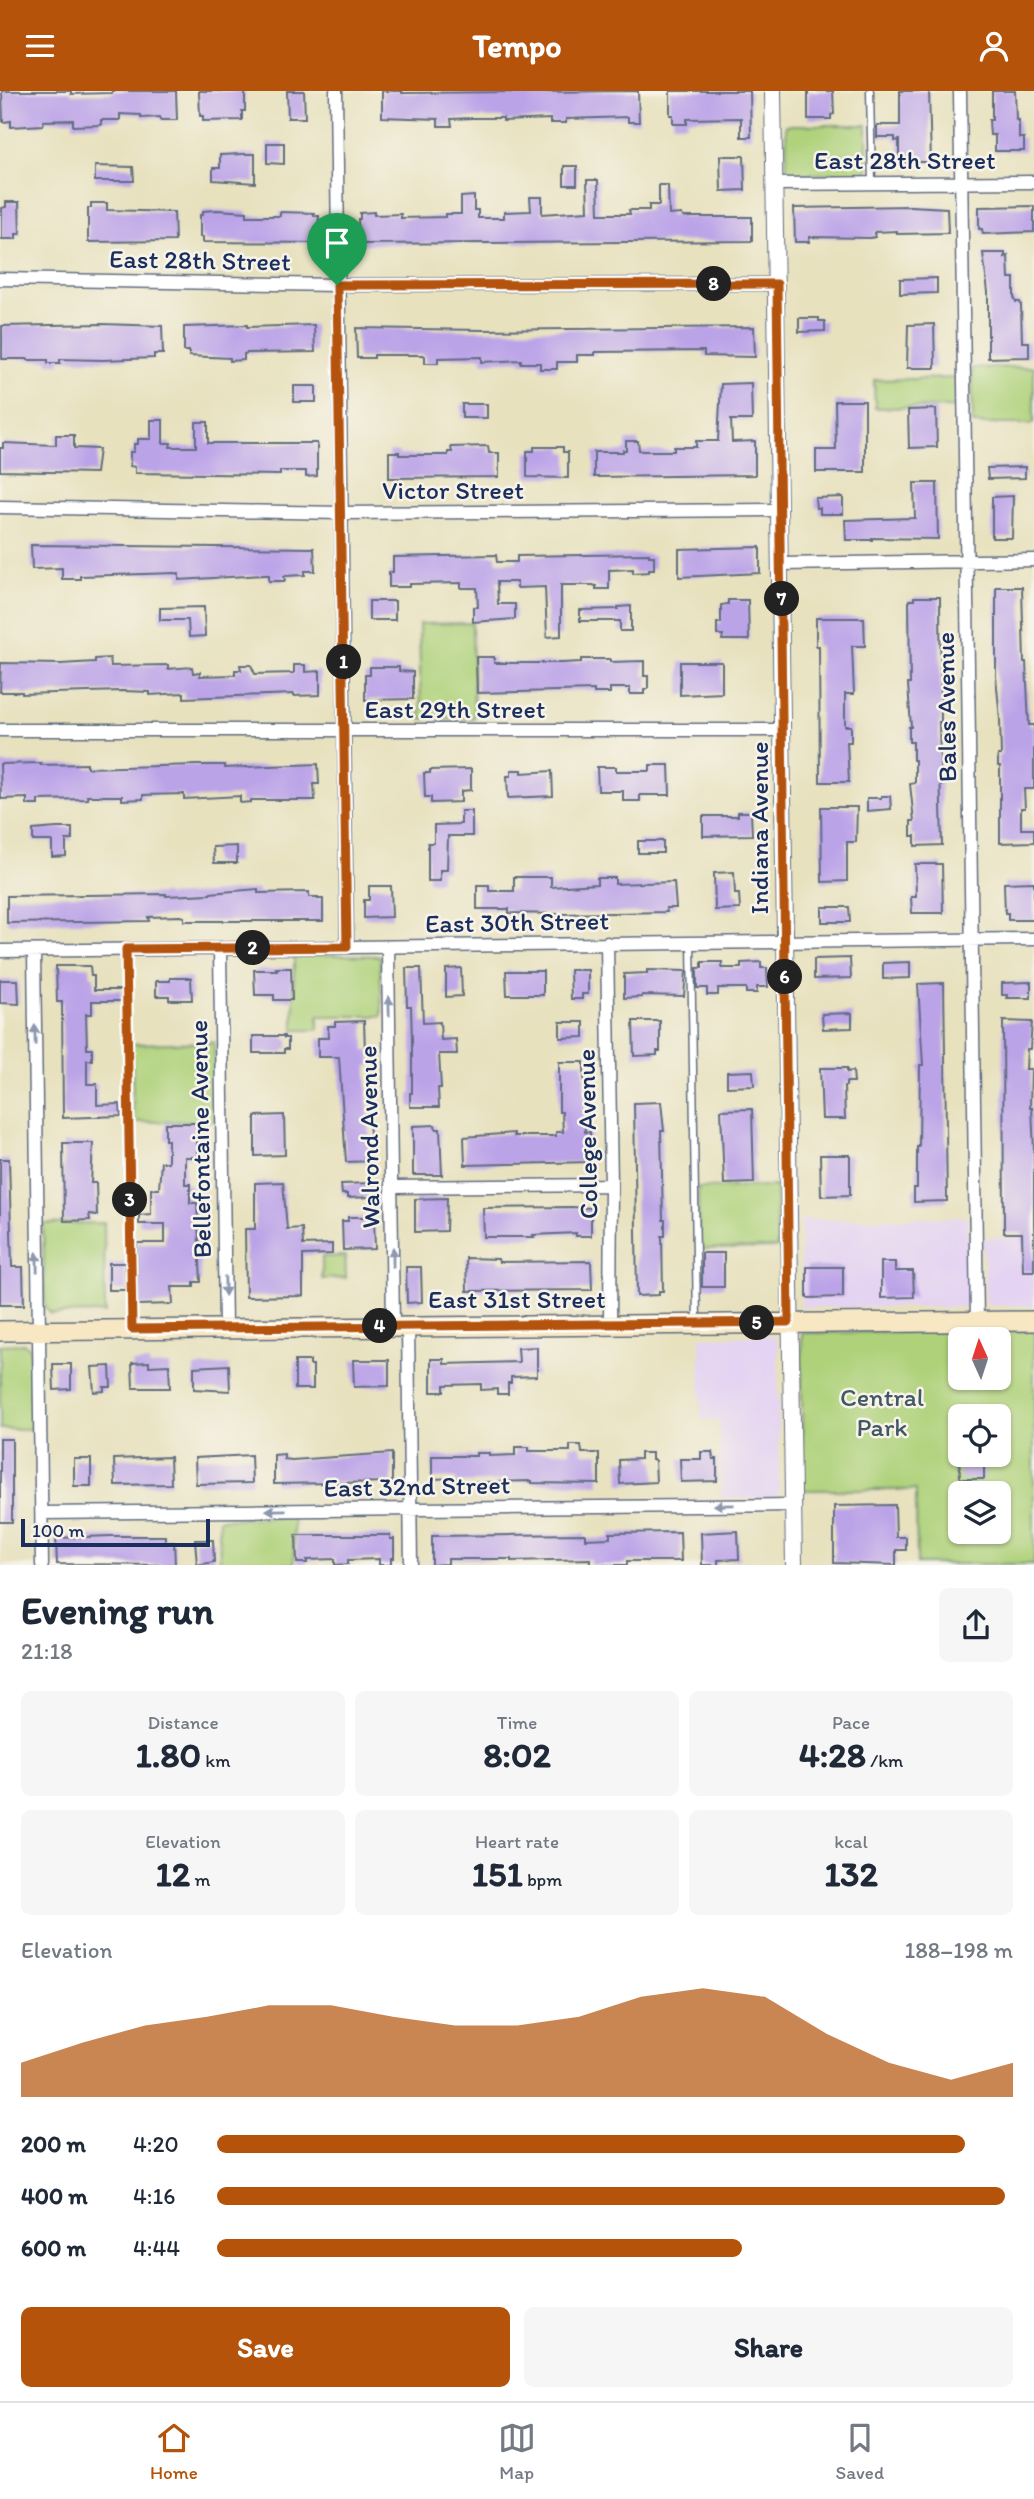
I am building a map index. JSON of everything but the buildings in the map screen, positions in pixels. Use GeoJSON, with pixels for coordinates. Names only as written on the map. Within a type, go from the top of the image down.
{"type":"FeatureCollection","features":[{"type":"Feature","properties":{"kind":"main road","name":"East 31st Street"},"geometry":{"type":"LineString","coordinates":[[0,1331],[1034,1321]]}},
{"type":"Feature","properties":{"kind":"street"},"geometry":{"type":"LineString","coordinates":[[336,91],[347,947]]}},
{"type":"Feature","properties":{"kind":"street","name":"Indiana Avenue"},"geometry":{"type":"LineString","coordinates":[[773,91],[794,1565]]}},
{"type":"Feature","properties":{"kind":"street","name":"Bales Avenue"},"geometry":{"type":"LineString","coordinates":[[960,91],[977,1322]]}},
{"type":"Feature","properties":{"kind":"street","name":"East 28th Street"},"geometry":{"type":"LineString","coordinates":[[776,184],[1034,182]]}},
{"type":"Feature","properties":{"kind":"street","name":"East 28th Street"},"geometry":{"type":"LineString","coordinates":[[0,279],[337,285],[777,284]]}},
{"type":"Feature","properties":{"kind":"street","name":"Victor Street"},"geometry":{"type":"LineString","coordinates":[[0,507],[342,513],[780,510]]}},
{"type":"Feature","properties":{"kind":"street"},"geometry":{"type":"LineString","coordinates":[[781,563],[1034,560]]}},
{"type":"Feature","properties":{"kind":"street","name":"East 29th Street"},"geometry":{"type":"LineString","coordinates":[[0,730],[783,730]]}},
{"type":"Feature","properties":{"kind":"street","name":"East 30th Street"},"geometry":{"type":"LineString","coordinates":[[0,951],[1034,939]]}},
{"type":"Feature","properties":{"kind":"street","name":"College Avenue"},"geometry":{"type":"LineString","coordinates":[[607,943],[610,1325]]}},
{"type":"Feature","properties":{"kind":"street","name":"Walrond Avenue"},"geometry":{"type":"LineString","coordinates":[[388,947],[393,1187],[411,1565]]}},
{"type":"Feature","properties":{"kind":"street","name":"Bellefontaine Avenue"},"geometry":{"type":"LineString","coordinates":[[220,948],[225,1329]]}},
{"type":"Feature","properties":{"kind":"street"},"geometry":{"type":"LineString","coordinates":[[34,951],[42,1565]]}},
{"type":"Feature","properties":{"kind":"street"},"geometry":{"type":"LineString","coordinates":[[393,1187],[611,1185]]}},
{"type":"Feature","properties":{"kind":"street","name":"East 32nd Street"},"geometry":{"type":"LineString","coordinates":[[42,1513],[793,1505]]}},
{"type":"Feature","properties":{"kind":"lane"},"geometry":{"type":"LineString","coordinates":[[870,91],[872,183]]}},
{"type":"Feature","properties":{"kind":"lane"},"geometry":{"type":"LineString","coordinates":[[691,942],[697,1324]]}},
{"type":"Feature","properties":{"kind":"lane"},"geometry":{"type":"LineString","coordinates":[[126,949],[132,1329]]}},
{"type":"Feature","properties":{"kind":"shaded area"},"geometry":{"type":"Polygon","coordinates":[[[967,1217],[969,1301],[966,1307],[801,1307],[801,1220],[967,1217]]]}},
{"type":"Feature","properties":{"kind":"shaded area"},"geometry":{"type":"Polygon","coordinates":[[[1034,1237],[1034,1306],[986,1305],[983,1238],[1034,1237]]]}},
{"type":"Feature","properties":{"kind":"shaded area"},"geometry":{"type":"Polygon","coordinates":[[[769,1336],[778,1342],[779,1494],[773,1498],[721,1498],[719,1420],[701,1420],[700,1337],[769,1336]]]}},
{"type":"Feature","properties":{"kind":"green space"},"geometry":{"type":"Polygon","coordinates":[[[786,125],[867,125],[867,173],[787,172],[786,125]]]}},
{"type":"Feature","properties":{"kind":"green space"},"geometry":{"type":"Polygon","coordinates":[[[1034,367],[1034,424],[973,424],[972,368],[1034,367]]]}},
{"type":"Feature","properties":{"kind":"green space"},"geometry":{"type":"Polygon","coordinates":[[[956,378],[957,407],[875,408],[874,380],[956,378]]]}},
{"type":"Feature","properties":{"kind":"green space"},"geometry":{"type":"Polygon","coordinates":[[[472,623],[474,718],[421,719],[419,624],[472,623]]]}},
{"type":"Feature","properties":{"kind":"green space"},"geometry":{"type":"Polygon","coordinates":[[[294,954],[380,956],[382,1016],[318,1016],[318,1030],[294,1030],[294,954]]]}},
{"type":"Feature","properties":{"kind":"green space"},"geometry":{"type":"Polygon","coordinates":[[[214,1042],[215,1121],[133,1122],[132,1044],[214,1042]]]}},
{"type":"Feature","properties":{"kind":"green space"},"geometry":{"type":"Polygon","coordinates":[[[776,1186],[777,1248],[699,1249],[698,1188],[776,1186]]]}},
{"type":"Feature","properties":{"kind":"green space"},"geometry":{"type":"Polygon","coordinates":[[[104,1223],[105,1313],[51,1314],[45,1307],[43,1224],[104,1223]]]}},
{"type":"Feature","properties":{"kind":"green space"},"geometry":{"type":"Polygon","coordinates":[[[345,1256],[346,1278],[322,1279],[322,1257],[345,1256]]]}},
{"type":"Feature","properties":{"kind":"green space","name":"Central Park"},"geometry":{"type":"Polygon","coordinates":[[[1012,1330],[1034,1330],[1034,1564],[917,1564],[916,1490],[802,1490],[802,1333],[948,1331],[948,1390],[1011,1390],[1012,1330]]]}},
{"type":"Feature","properties":{"kind":"green space"},"geometry":{"type":"Polygon","coordinates":[[[24,1344],[30,1348],[31,1429],[0,1429],[0,1345],[24,1344]]]}},
{"type":"Feature","properties":{"kind":"green space"},"geometry":{"type":"Polygon","coordinates":[[[293,1517],[294,1564],[220,1564],[219,1519],[293,1517]]]}},
{"type":"Feature","properties":{"kind":"route"},"geometry":{"type":"LineString","coordinates":[[777,284],[789,1322],[132,1329],[126,949],[347,947],[337,285],[777,284]]}}]}
